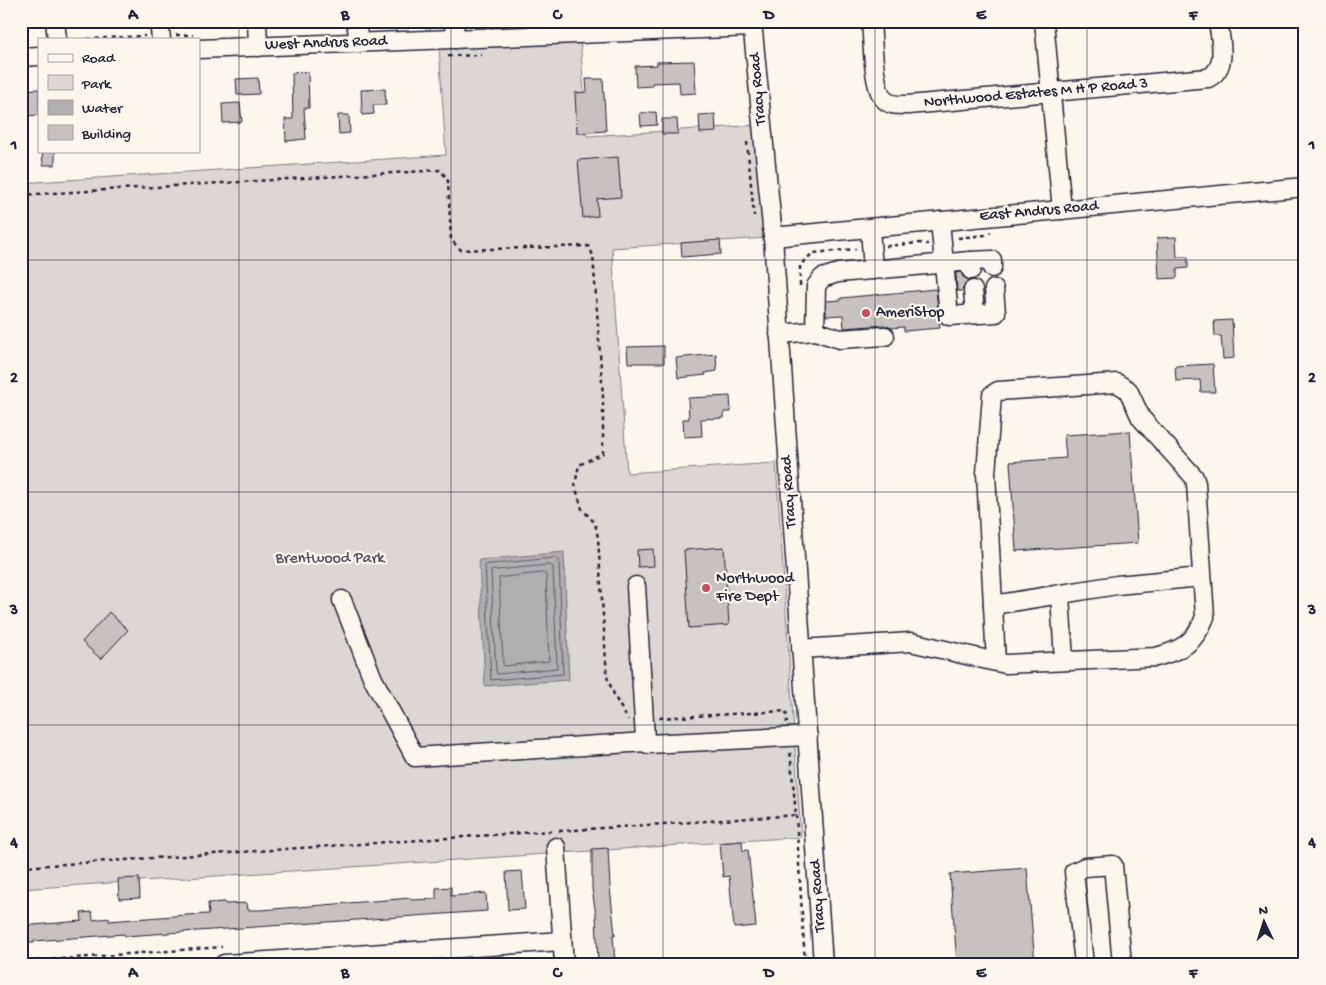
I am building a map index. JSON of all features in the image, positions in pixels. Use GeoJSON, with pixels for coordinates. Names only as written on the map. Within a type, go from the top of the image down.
{"type":"FeatureCollection","features":[{"type":"Feature","properties":{"kind":"street"},"geometry":{"type":"LineString","coordinates":[[55,21],[57,38]]}},
{"type":"Feature","properties":{"kind":"street"},"geometry":{"type":"LineString","coordinates":[[159,21],[161,38]]}},
{"type":"Feature","properties":{"kind":"street"},"geometry":{"type":"LineString","coordinates":[[257,21],[258,47]]}},
{"type":"Feature","properties":{"kind":"street"},"geometry":{"type":"LineString","coordinates":[[356,21],[359,43]]}},
{"type":"Feature","properties":{"kind":"street"},"geometry":{"type":"LineString","coordinates":[[454,21],[455,40]]}},
{"type":"Feature","properties":{"kind":"street","name":"Northwood Estates M H P Road 3"},"geometry":{"type":"LineString","coordinates":[[871,21],[878,90],[881,96],[890,104],[908,105],[1208,78],[1217,72],[1222,60],[1218,21]]}},
{"type":"Feature","properties":{"kind":"street"},"geometry":{"type":"LineString","coordinates":[[1044,21],[1062,210]]}},
{"type":"Feature","properties":{"kind":"street","name":"West Andrus Road"},"geometry":{"type":"LineString","coordinates":[[200,49],[455,40],[554,29],[753,24]]}},
{"type":"Feature","properties":{"kind":"street","name":"Tracy Road"},"geometry":{"type":"LineString","coordinates":[[753,24],[773,237],[801,649],[794,738],[823,964]]}},
{"type":"Feature","properties":{"kind":"street"},"geometry":{"type":"LineString","coordinates":[[21,57],[38,56]]}},
{"type":"Feature","properties":{"kind":"street","name":"East Andrus Road"},"geometry":{"type":"LineString","coordinates":[[773,237],[1305,187]]}},
{"type":"Feature","properties":{"kind":"street"},"geometry":{"type":"LineString","coordinates":[[940,221],[949,316],[996,313],[994,289]]}},
{"type":"Feature","properties":{"kind":"street"},"geometry":{"type":"LineString","coordinates":[[870,228],[873,270]]}},
{"type":"Feature","properties":{"kind":"street"},"geometry":{"type":"LineString","coordinates":[[815,331],[816,286],[822,278],[838,273],[944,264],[970,266],[992,260],[992,268]]}},
{"type":"Feature","properties":{"kind":"street"},"geometry":{"type":"LineString","coordinates":[[973,290],[975,314]]}},
{"type":"Feature","properties":{"kind":"street"},"geometry":{"type":"LineString","coordinates":[[779,334],[815,331],[840,339],[885,336]]}},
{"type":"Feature","properties":{"kind":"street"},"geometry":{"type":"LineString","coordinates":[[801,649],[911,642],[996,662],[1006,664],[1156,657],[1175,652],[1190,643],[1200,630],[1205,617],[1196,483],[1194,477],[1141,418],[1128,390],[1117,383],[998,391],[992,395],[986,473],[996,662]]}},
{"type":"Feature","properties":{"kind":"street"},"geometry":{"type":"LineString","coordinates":[[993,605],[1117,585],[1202,577]]}},
{"type":"Feature","properties":{"kind":"street"},"geometry":{"type":"LineString","coordinates":[[636,586],[646,742]]}},
{"type":"Feature","properties":{"kind":"street"},"geometry":{"type":"LineString","coordinates":[[1060,595],[1064,662]]}},
{"type":"Feature","properties":{"kind":"street"},"geometry":{"type":"LineString","coordinates":[[342,600],[373,679],[415,757],[646,742],[648,744],[794,738]]}},
{"type":"Feature","properties":{"kind":"street"},"geometry":{"type":"LineString","coordinates":[[556,847],[564,964]]}},
{"type":"Feature","properties":{"kind":"street"},"geometry":{"type":"LineString","coordinates":[[1084,964],[1074,872],[1085,867],[1114,865],[1122,964]]}},
{"type":"Feature","properties":{"kind":"street"},"geometry":{"type":"LineString","coordinates":[[224,964],[562,941]]}},
{"type":"Feature","properties":{"kind":"path"},"geometry":{"type":"LineString","coordinates":[[746,135],[755,223]]}},
{"type":"Feature","properties":{"kind":"path"},"geometry":{"type":"LineString","coordinates":[[21,195],[441,170],[448,181],[451,240],[461,250],[588,246],[593,255],[603,396],[604,453],[579,465],[575,485],[582,509],[595,523],[598,538],[607,677],[615,697],[628,720],[636,719]]}},
{"type":"Feature","properties":{"kind":"path"},"geometry":{"type":"LineString","coordinates":[[789,707],[794,738],[796,815],[806,964]]}},
{"type":"Feature","properties":{"kind":"path"},"geometry":{"type":"LineString","coordinates":[[653,718],[786,710],[794,738],[796,815]]}},
{"type":"Feature","properties":{"kind":"path"},"geometry":{"type":"LineString","coordinates":[[21,867],[796,815]]}},
{"type":"Feature","properties":{"kind":"green space","name":"Brentwood Park"},"geometry":{"type":"Polygon","coordinates":[[[580,38],[587,136],[760,125],[767,238],[612,248],[627,473],[776,463],[801,837],[21,889],[21,183],[446,155],[439,47],[580,38]]]}},
{"type":"Feature","properties":{"kind":"water"},"geometry":{"type":"Polygon","coordinates":[[[564,552],[569,680],[485,686],[479,560],[564,552]]]}},
{"type":"Feature","properties":{"kind":"building"},"geometry":{"type":"Polygon","coordinates":[[[694,61],[696,93],[680,94],[679,82],[652,83],[652,86],[636,87],[635,66],[657,65],[657,62],[694,61]]]}},
{"type":"Feature","properties":{"kind":"building"},"geometry":{"type":"Polygon","coordinates":[[[308,72],[309,108],[304,108],[306,139],[286,141],[285,119],[293,119],[292,73],[308,72]]]}},
{"type":"Feature","properties":{"kind":"building"},"geometry":{"type":"Polygon","coordinates":[[[258,78],[259,94],[237,95],[236,79],[258,78]]]}},
{"type":"Feature","properties":{"kind":"building"},"geometry":{"type":"Polygon","coordinates":[[[586,79],[603,79],[606,131],[577,133],[575,93],[587,92],[586,79]]]}},
{"type":"Feature","properties":{"kind":"building"},"geometry":{"type":"Polygon","coordinates":[[[38,89],[38,115],[21,116],[21,90],[38,89]]]}},
{"type":"Feature","properties":{"kind":"building"},"geometry":{"type":"Polygon","coordinates":[[[385,89],[386,105],[373,105],[374,114],[362,115],[361,90],[385,89]]]}},
{"type":"Feature","properties":{"kind":"building"},"geometry":{"type":"Polygon","coordinates":[[[240,103],[242,122],[223,123],[222,104],[240,103]]]}},
{"type":"Feature","properties":{"kind":"building"},"geometry":{"type":"Polygon","coordinates":[[[656,112],[657,125],[641,126],[640,113],[656,112]]]}},
{"type":"Feature","properties":{"kind":"building"},"geometry":{"type":"Polygon","coordinates":[[[715,114],[716,132],[700,133],[699,115],[715,114]]]}},
{"type":"Feature","properties":{"kind":"building"},"geometry":{"type":"Polygon","coordinates":[[[338,115],[349,115],[350,133],[339,134],[338,115]]]}},
{"type":"Feature","properties":{"kind":"building"},"geometry":{"type":"Polygon","coordinates":[[[662,119],[677,119],[678,134],[662,134],[662,119]]]}},
{"type":"Feature","properties":{"kind":"building"},"geometry":{"type":"Polygon","coordinates":[[[42,152],[55,152],[55,165],[43,165],[42,152]]]}},
{"type":"Feature","properties":{"kind":"building"},"geometry":{"type":"Polygon","coordinates":[[[618,157],[621,197],[597,199],[598,216],[583,218],[578,160],[618,157]]]}},
{"type":"Feature","properties":{"kind":"building"},"geometry":{"type":"Polygon","coordinates":[[[1176,237],[1177,257],[1188,257],[1188,268],[1177,269],[1177,278],[1159,279],[1157,238],[1176,237]]]}},
{"type":"Feature","properties":{"kind":"building"},"geometry":{"type":"Polygon","coordinates":[[[720,240],[721,254],[682,257],[681,243],[720,240]]]}},
{"type":"Feature","properties":{"kind":"building"},"geometry":{"type":"Polygon","coordinates":[[[961,272],[963,277],[970,280],[964,285],[962,291],[957,291],[956,273],[961,272]]]}},
{"type":"Feature","properties":{"kind":"building"},"geometry":{"type":"Polygon","coordinates":[[[936,289],[940,328],[904,331],[904,327],[891,328],[884,325],[844,328],[843,315],[826,316],[826,301],[936,289]]]}},
{"type":"Feature","properties":{"kind":"building"},"geometry":{"type":"Polygon","coordinates":[[[1232,320],[1234,358],[1223,359],[1221,336],[1215,336],[1214,321],[1232,320]]]}},
{"type":"Feature","properties":{"kind":"building"},"geometry":{"type":"Polygon","coordinates":[[[664,346],[664,363],[628,363],[627,347],[664,346]]]}},
{"type":"Feature","properties":{"kind":"building"},"geometry":{"type":"Polygon","coordinates":[[[716,354],[717,371],[705,373],[706,375],[678,378],[676,358],[716,354]]]}},
{"type":"Feature","properties":{"kind":"building"},"geometry":{"type":"Polygon","coordinates":[[[1213,364],[1215,392],[1201,392],[1200,380],[1176,381],[1175,366],[1213,364]]]}},
{"type":"Feature","properties":{"kind":"building"},"geometry":{"type":"Polygon","coordinates":[[[730,396],[731,412],[724,412],[724,418],[701,419],[702,436],[684,437],[683,419],[689,419],[688,398],[730,396]]]}},
{"type":"Feature","properties":{"kind":"building"},"geometry":{"type":"Polygon","coordinates":[[[1130,431],[1138,543],[1016,551],[1010,462],[1066,458],[1064,435],[1130,431]]]}},
{"type":"Feature","properties":{"kind":"building","name":"Northwood Fire Dept"},"geometry":{"type":"Polygon","coordinates":[[[724,547],[729,625],[689,628],[684,550],[724,547]]]}},
{"type":"Feature","properties":{"kind":"building"},"geometry":{"type":"Polygon","coordinates":[[[653,549],[654,566],[638,567],[637,550],[653,549]]]}},
{"type":"Feature","properties":{"kind":"building"},"geometry":{"type":"Polygon","coordinates":[[[109,612],[128,630],[101,659],[82,642],[109,612]]]}},
{"type":"Feature","properties":{"kind":"building"},"geometry":{"type":"Polygon","coordinates":[[[742,841],[743,851],[748,850],[756,926],[734,928],[729,876],[723,877],[720,843],[742,841]]]}},
{"type":"Feature","properties":{"kind":"building"},"geometry":{"type":"Polygon","coordinates":[[[608,848],[615,935],[613,935],[615,964],[598,964],[596,915],[592,889],[592,849],[608,848]]]}},
{"type":"Feature","properties":{"kind":"building"},"geometry":{"type":"Polygon","coordinates":[[[1027,868],[1035,964],[957,964],[950,874],[1027,868]]]}},
{"type":"Feature","properties":{"kind":"building"},"geometry":{"type":"Polygon","coordinates":[[[522,871],[525,909],[508,910],[506,872],[522,871]]]}},
{"type":"Feature","properties":{"kind":"building"},"geometry":{"type":"Polygon","coordinates":[[[139,878],[140,898],[119,899],[118,879],[139,878]]]}},
{"type":"Feature","properties":{"kind":"building"},"geometry":{"type":"Polygon","coordinates":[[[451,887],[451,896],[486,893],[487,911],[125,936],[124,934],[21,943],[21,926],[82,921],[81,913],[92,912],[93,920],[109,918],[109,921],[209,914],[208,903],[247,903],[248,910],[261,910],[411,898],[411,900],[436,899],[436,888],[451,887]]]}},
{"type":"Feature","properties":{"kind":"place","name":"AmeriStop"},"geometry":{"type":"Point","coordinates":[866,313]}},
{"type":"Feature","properties":{"kind":"place","name":"Northwood Fire Dept"},"geometry":{"type":"Point","coordinates":[706,588]}}]}
